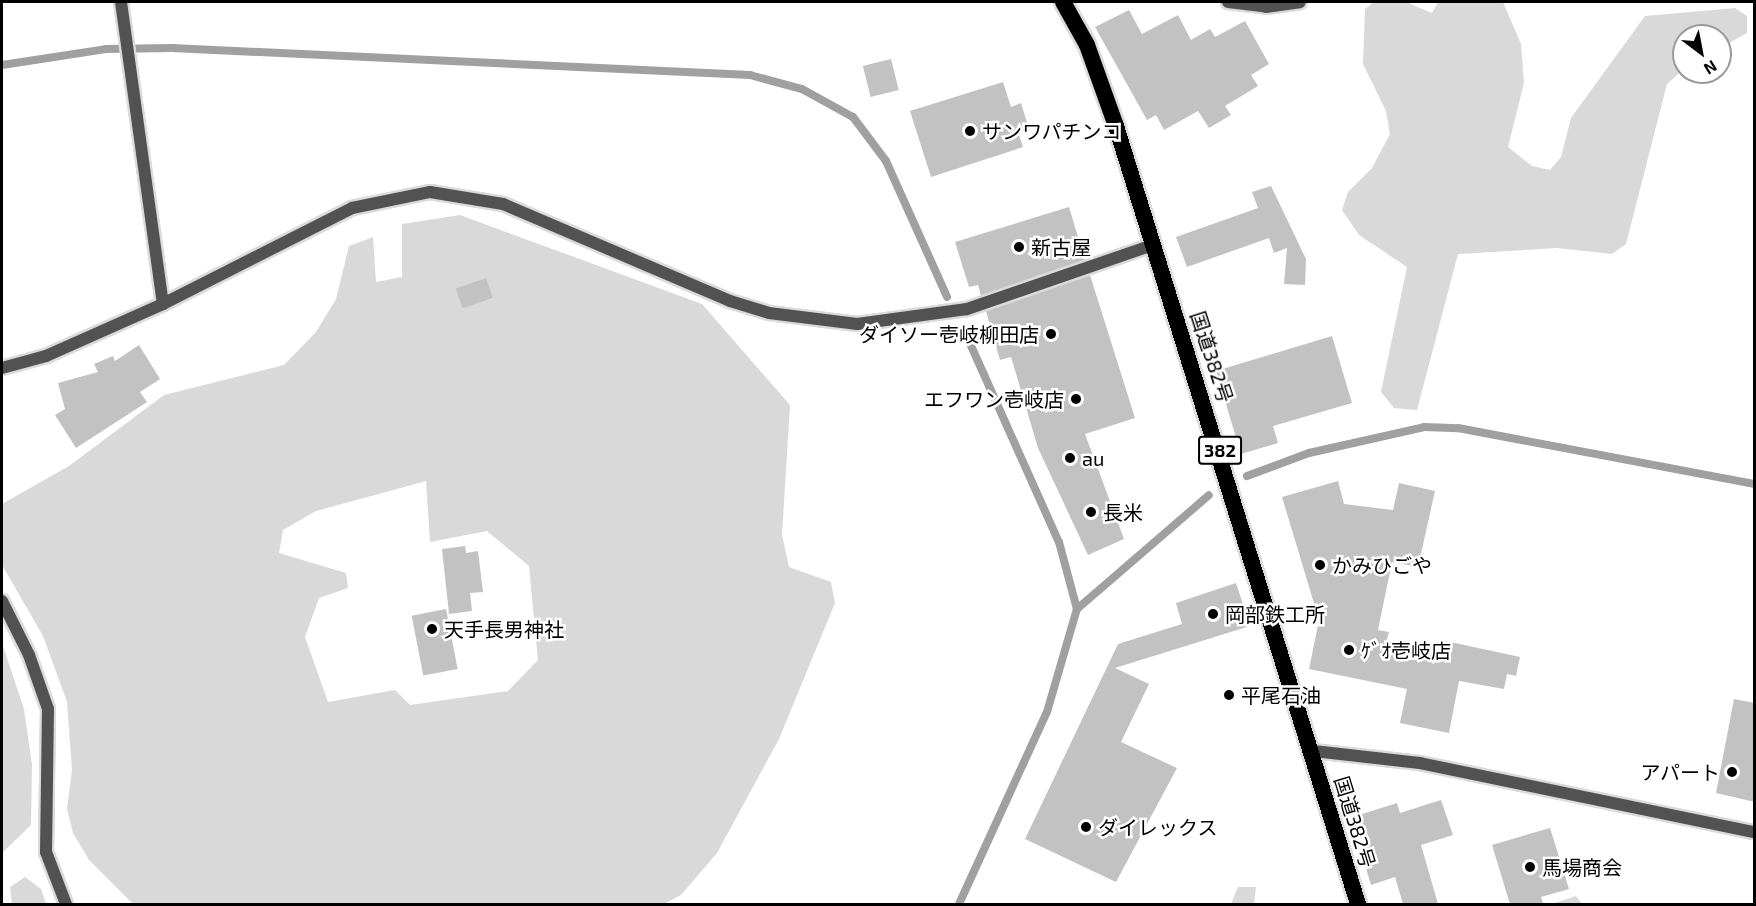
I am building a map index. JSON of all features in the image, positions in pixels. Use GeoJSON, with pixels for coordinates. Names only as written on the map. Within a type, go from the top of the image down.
{"type":"FeatureCollection","features":[{"type":"Feature","properties":{"kind":"highway","name":"国道382号"},"geometry":{"type":"LineString","coordinates":[[1063,2],[1107,98],[1313,751],[1358,904]]}},
{"type":"Feature","properties":{"kind":"street"},"geometry":{"type":"LineString","coordinates":[[121,2],[163,304]]}},
{"type":"Feature","properties":{"kind":"street"},"geometry":{"type":"LineString","coordinates":[[1228,2],[1266,7],[1300,2]]}},
{"type":"Feature","properties":{"kind":"street"},"geometry":{"type":"LineString","coordinates":[[2,368],[46,356],[163,304],[352,208],[430,192],[503,204],[740,304],[857,324],[967,309],[1153,245]]}},
{"type":"Feature","properties":{"kind":"street"},"geometry":{"type":"LineString","coordinates":[[2,601],[29,655],[48,709],[46,852],[66,904]]}},
{"type":"Feature","properties":{"kind":"street"},"geometry":{"type":"LineString","coordinates":[[1313,751],[1420,763],[1755,832]]}},
{"type":"Feature","properties":{"kind":"shaded area"},"geometry":{"type":"Polygon","coordinates":[[[1374,2],[1406,2],[1432,13],[1438,2],[1503,2],[1521,44],[1524,83],[1508,147],[1532,166],[1550,170],[1561,157],[1571,118],[1645,16],[1735,8],[1747,16],[1747,33],[1732,41],[1732,24],[1672,24],[1672,80],[1667,84],[1626,244],[1612,254],[1557,248],[1458,254],[1417,410],[1394,408],[1381,392],[1407,267],[1359,235],[1342,210],[1348,192],[1372,168],[1390,134],[1386,111],[1363,64],[1365,9],[1374,2]]]}},
{"type":"Feature","properties":{"kind":"shaded area"},"geometry":{"type":"Polygon","coordinates":[[[460,215],[702,304],[790,405],[782,535],[789,567],[831,582],[835,603],[779,739],[717,853],[681,895],[664,904],[133,904],[89,860],[73,833],[67,809],[72,770],[67,702],[43,636],[2,565],[2,504],[69,466],[164,395],[284,365],[316,332],[336,299],[349,246],[373,237],[376,282],[402,277],[402,224],[460,215]],[[426,481],[316,511],[283,530],[279,553],[346,573],[348,588],[319,598],[305,637],[328,702],[395,690],[410,705],[508,691],[538,660],[529,566],[487,531],[430,542],[426,481]]]}},
{"type":"Feature","properties":{"kind":"shaded area"},"geometry":{"type":"Polygon","coordinates":[[[2,643],[24,709],[32,765],[31,825],[2,853],[2,643]]]}},
{"type":"Feature","properties":{"kind":"shaded area"},"geometry":{"type":"Polygon","coordinates":[[[25,877],[41,889],[46,904],[12,904],[10,887],[25,877]]]}},
{"type":"Feature","properties":{"kind":"shaded area"},"geometry":{"type":"Polygon","coordinates":[[[1238,887],[1256,887],[1254,904],[1231,904],[1238,887]]]}},
{"type":"Feature","properties":{"kind":"shaded area"},"geometry":{"type":"Polygon","coordinates":[[[1576,896],[1582,904],[1552,904],[1576,896]]]}},
{"type":"Feature","properties":{"kind":"building"},"geometry":{"type":"Polygon","coordinates":[[[1129,10],[1142,34],[1178,15],[1191,40],[1210,29],[1215,37],[1245,21],[1269,64],[1251,75],[1258,86],[1225,106],[1231,115],[1209,128],[1198,111],[1164,130],[1156,115],[1147,120],[1095,27],[1129,10]]]}},
{"type":"Feature","properties":{"kind":"building"},"geometry":{"type":"Polygon","coordinates":[[[891,59],[899,90],[871,97],[863,66],[891,59]]]}},
{"type":"Feature","properties":{"kind":"building","name":"サンワパチンコ"},"geometry":{"type":"Polygon","coordinates":[[[1003,82],[1011,107],[1021,103],[1029,129],[1018,132],[1023,147],[931,177],[910,111],[1003,82]]]}},
{"type":"Feature","properties":{"kind":"building"},"geometry":{"type":"Polygon","coordinates":[[[1271,186],[1306,259],[1305,285],[1284,284],[1287,248],[1274,253],[1269,238],[1187,267],[1176,237],[1258,208],[1252,192],[1271,186]]]}},
{"type":"Feature","properties":{"kind":"building","name":"新古屋"},"geometry":{"type":"Polygon","coordinates":[[[1069,207],[1085,260],[981,296],[978,285],[969,287],[955,242],[1069,207]]]}},
{"type":"Feature","properties":{"kind":"building"},"geometry":{"type":"Polygon","coordinates":[[[1090,275],[1135,418],[1085,434],[1124,539],[1088,555],[1038,448],[1011,357],[1000,360],[986,311],[1090,275]]]}},
{"type":"Feature","properties":{"kind":"building"},"geometry":{"type":"Polygon","coordinates":[[[486,278],[493,298],[463,308],[456,288],[486,278]]]}},
{"type":"Feature","properties":{"kind":"building"},"geometry":{"type":"Polygon","coordinates":[[[1332,336],[1352,403],[1273,426],[1278,443],[1241,454],[1216,371],[1332,336]]]}},
{"type":"Feature","properties":{"kind":"building"},"geometry":{"type":"Polygon","coordinates":[[[139,345],[160,379],[140,392],[147,402],[76,448],[55,415],[65,409],[58,383],[98,372],[94,364],[113,356],[115,361],[139,345]]]}},
{"type":"Feature","properties":{"kind":"building"},"geometry":{"type":"Polygon","coordinates":[[[1338,481],[1344,504],[1393,510],[1399,483],[1435,491],[1418,567],[1392,562],[1378,630],[1389,632],[1385,646],[1438,656],[1441,640],[1520,657],[1516,676],[1507,674],[1504,689],[1459,681],[1449,733],[1400,723],[1407,689],[1309,669],[1319,620],[1282,497],[1338,481]]]}},
{"type":"Feature","properties":{"kind":"building"},"geometry":{"type":"Polygon","coordinates":[[[465,546],[466,553],[478,551],[483,592],[470,593],[472,611],[449,614],[442,549],[465,546]]]}},
{"type":"Feature","properties":{"kind":"building"},"geometry":{"type":"Polygon","coordinates":[[[1236,583],[1250,626],[1115,668],[1149,684],[1121,742],[1177,768],[1116,882],[1025,839],[1118,644],[1182,624],[1176,603],[1236,583]]]}},
{"type":"Feature","properties":{"kind":"building"},"geometry":{"type":"Polygon","coordinates":[[[446,609],[458,669],[423,676],[412,616],[446,609]]]}},
{"type":"Feature","properties":{"kind":"building"},"geometry":{"type":"Polygon","coordinates":[[[1734,699],[1755,703],[1755,802],[1716,793],[1734,699]]]}},
{"type":"Feature","properties":{"kind":"building"},"geometry":{"type":"Polygon","coordinates":[[[1441,800],[1453,835],[1421,845],[1438,904],[1403,904],[1395,877],[1371,885],[1365,865],[1371,863],[1356,816],[1397,803],[1400,813],[1441,800]]]}},
{"type":"Feature","properties":{"kind":"building","name":"馬場商会"},"geometry":{"type":"Polygon","coordinates":[[[1550,828],[1569,889],[1541,897],[1543,904],[1510,904],[1492,845],[1550,828]]]}},
{"type":"Feature","properties":{"kind":"waterway"},"geometry":{"type":"LineString","coordinates":[[2,65],[106,49],[172,48],[750,75],[802,89],[853,117],[886,161],[947,297]]}},
{"type":"Feature","properties":{"kind":"waterway"},"geometry":{"type":"LineString","coordinates":[[964,330],[1059,542],[1077,609]]}},
{"type":"Feature","properties":{"kind":"waterway"},"geometry":{"type":"LineString","coordinates":[[1247,476],[1309,453],[1424,427],[1458,428],[1754,484]]}},
{"type":"Feature","properties":{"kind":"waterway"},"geometry":{"type":"LineString","coordinates":[[959,904],[1047,712],[1077,609],[1209,495]]}},
{"type":"Feature","properties":{"kind":"place","name":"サンワパチンコ"},"geometry":{"type":"Point","coordinates":[970,131]}},
{"type":"Feature","properties":{"kind":"place","name":"新古屋"},"geometry":{"type":"Point","coordinates":[1019,247]}},
{"type":"Feature","properties":{"kind":"place","name":"ダイソー壱岐柳田店"},"geometry":{"type":"Point","coordinates":[1051,334]}},
{"type":"Feature","properties":{"kind":"place","name":"エフワン壱岐店"},"geometry":{"type":"Point","coordinates":[1076,399]}},
{"type":"Feature","properties":{"kind":"place","name":"au"},"geometry":{"type":"Point","coordinates":[1070,458]}},
{"type":"Feature","properties":{"kind":"place","name":"長米"},"geometry":{"type":"Point","coordinates":[1091,512]}},
{"type":"Feature","properties":{"kind":"place","name":"かみひごや"},"geometry":{"type":"Point","coordinates":[1320,565]}},
{"type":"Feature","properties":{"kind":"place","name":"岡部鉄工所"},"geometry":{"type":"Point","coordinates":[1213,614]}},
{"type":"Feature","properties":{"kind":"place","name":"天手長男神社"},"geometry":{"type":"Point","coordinates":[432,629]}},
{"type":"Feature","properties":{"kind":"place","name":"ｹﾞｵ壱岐店"},"geometry":{"type":"Point","coordinates":[1349,650]}},
{"type":"Feature","properties":{"kind":"place","name":"平尾石油"},"geometry":{"type":"Point","coordinates":[1229,695]}},
{"type":"Feature","properties":{"kind":"place","name":"アパート"},"geometry":{"type":"Point","coordinates":[1732,772]}},
{"type":"Feature","properties":{"kind":"place","name":"ダイレックス"},"geometry":{"type":"Point","coordinates":[1086,827]}},
{"type":"Feature","properties":{"kind":"place","name":"馬場商会"},"geometry":{"type":"Point","coordinates":[1530,867]}}]}
